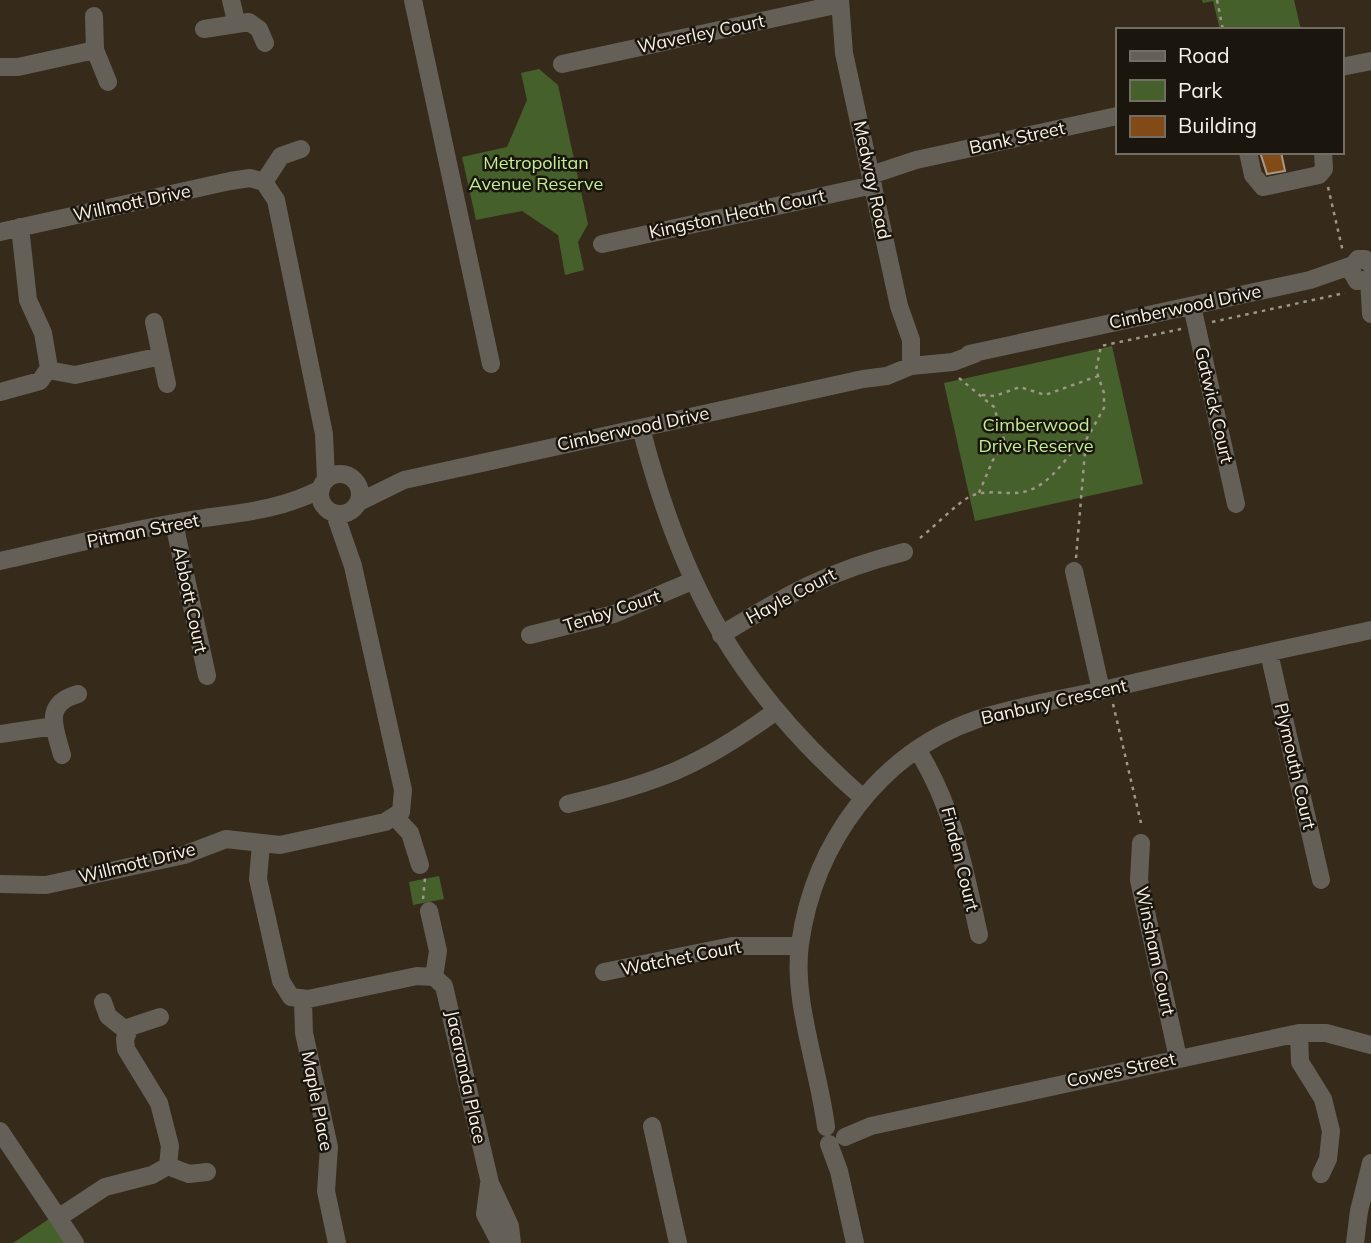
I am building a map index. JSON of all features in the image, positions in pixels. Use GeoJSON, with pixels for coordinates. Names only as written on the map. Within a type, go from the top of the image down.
{"type":"FeatureCollection","features":[{"type":"Feature","properties":{"kind":"street"},"geometry":{"type":"LineString","coordinates":[[231,0],[236,22]]}},
{"type":"Feature","properties":{"kind":"street"},"geometry":{"type":"LineString","coordinates":[[413,0],[491,364]]}},
{"type":"Feature","properties":{"kind":"street","name":"Medway Road"},"geometry":{"type":"LineString","coordinates":[[832,3],[910,359]]}},
{"type":"Feature","properties":{"kind":"street","name":"Waverley Court"},"geometry":{"type":"LineString","coordinates":[[562,64],[832,3]]}},
{"type":"Feature","properties":{"kind":"street"},"geometry":{"type":"LineString","coordinates":[[93,16],[95,50],[108,82]]}},
{"type":"Feature","properties":{"kind":"street"},"geometry":{"type":"LineString","coordinates":[[204,29],[236,22],[255,25],[265,43]]}},
{"type":"Feature","properties":{"kind":"street"},"geometry":{"type":"LineString","coordinates":[[0,67],[18,67],[95,50]]}},
{"type":"Feature","properties":{"kind":"street"},"geometry":{"type":"LineString","coordinates":[[1343,67],[1371,61]]}},
{"type":"Feature","properties":{"kind":"street","name":"Bank Street"},"geometry":{"type":"LineString","coordinates":[[871,175],[916,160],[1116,116]]}},
{"type":"Feature","properties":{"kind":"street"},"geometry":{"type":"LineString","coordinates":[[301,149],[281,156],[264,182],[276,200],[336,501],[403,790],[404,806],[395,817],[414,841],[420,866]]}},
{"type":"Feature","properties":{"kind":"street"},"geometry":{"type":"LineString","coordinates":[[1248,154],[1253,176],[1263,187],[1319,176],[1324,161]]}},
{"type":"Feature","properties":{"kind":"street","name":"Kingston Heath Court"},"geometry":{"type":"LineString","coordinates":[[602,244],[871,175]]}},
{"type":"Feature","properties":{"kind":"street","name":"Willmott Drive"},"geometry":{"type":"LineString","coordinates":[[0,232],[230,181],[250,178],[264,182]]}},
{"type":"Feature","properties":{"kind":"street"},"geometry":{"type":"LineString","coordinates":[[0,392],[40,381],[48,370],[49,356],[29,300],[20,227]]}},
{"type":"Feature","properties":{"kind":"street"},"geometry":{"type":"LineString","coordinates":[[1360,273],[1371,314]]}},
{"type":"Feature","properties":{"kind":"street","name":"Cimberwood Drive"},"geometry":{"type":"LineString","coordinates":[[336,501],[404,480],[863,379],[887,376],[910,359],[941,365],[977,353],[1310,280],[1360,273]]}},
{"type":"Feature","properties":{"kind":"street","name":"Gatwick Court"},"geometry":{"type":"LineString","coordinates":[[1192,306],[1236,504]]}},
{"type":"Feature","properties":{"kind":"street"},"geometry":{"type":"LineString","coordinates":[[154,322],[167,384]]}},
{"type":"Feature","properties":{"kind":"street"},"geometry":{"type":"LineString","coordinates":[[48,370],[75,375],[161,356]]}},
{"type":"Feature","properties":{"kind":"street"},"geometry":{"type":"LineString","coordinates":[[641,428],[667,520],[692,581],[721,635],[776,711],[829,769],[863,799]]}},
{"type":"Feature","properties":{"kind":"street"},"geometry":{"type":"LineString","coordinates":[[324,434],[348,477],[360,490],[336,501]]}},
{"type":"Feature","properties":{"kind":"street","name":"Cimberwood Drive"},"geometry":{"type":"LineString","coordinates":[[336,501],[348,477],[404,480]]}},
{"type":"Feature","properties":{"kind":"street","name":"Pitman Street"},"geometry":{"type":"LineString","coordinates":[[0,561],[174,523],[245,514],[287,505],[336,501]]}},
{"type":"Feature","properties":{"kind":"street","name":"Abbott Court"},"geometry":{"type":"LineString","coordinates":[[174,523],[206,676]]}},
{"type":"Feature","properties":{"kind":"street","name":"Hayle Court"},"geometry":{"type":"LineString","coordinates":[[721,635],[806,585],[847,568],[904,552]]}},
{"type":"Feature","properties":{"kind":"street"},"geometry":{"type":"LineString","coordinates":[[1074,571],[1101,690]]}},
{"type":"Feature","properties":{"kind":"street","name":"Tenby Court"},"geometry":{"type":"LineString","coordinates":[[530,635],[614,614],[692,581]]}},
{"type":"Feature","properties":{"kind":"street","name":"Banbury Crescent"},"geometry":{"type":"LineString","coordinates":[[855,1243],[839,1171],[836,1134],[822,1096],[804,1008],[799,946],[817,875],[836,834],[863,799],[891,769],[917,749],[976,720],[1371,630]]}},
{"type":"Feature","properties":{"kind":"street","name":"Plymouth Court"},"geometry":{"type":"LineString","coordinates":[[1269,653],[1321,880]]}},
{"type":"Feature","properties":{"kind":"street"},"geometry":{"type":"LineString","coordinates":[[62,755],[54,726],[58,704],[78,694]]}},
{"type":"Feature","properties":{"kind":"street"},"geometry":{"type":"LineString","coordinates":[[568,803],[671,775],[727,746],[776,711]]}},
{"type":"Feature","properties":{"kind":"street"},"geometry":{"type":"LineString","coordinates":[[0,734],[54,726]]}},
{"type":"Feature","properties":{"kind":"street","name":"Finden Court"},"geometry":{"type":"LineString","coordinates":[[917,749],[934,776],[952,819],[979,935]]}},
{"type":"Feature","properties":{"kind":"street","name":"Willmott Drive"},"geometry":{"type":"LineString","coordinates":[[0,884],[46,885],[184,855],[226,839],[280,845],[385,822],[395,817]]}},
{"type":"Feature","properties":{"kind":"street","name":"Winsham Court"},"geometry":{"type":"LineString","coordinates":[[1141,843],[1139,880],[1178,1058]]}},
{"type":"Feature","properties":{"kind":"street"},"geometry":{"type":"LineString","coordinates":[[261,844],[258,879],[281,981],[287,993],[303,1000],[417,976],[434,977],[438,951],[429,911]]}},
{"type":"Feature","properties":{"kind":"street","name":"Watchet Court"},"geometry":{"type":"LineString","coordinates":[[604,972],[732,946],[799,946]]}},
{"type":"Feature","properties":{"kind":"street","name":"Jacaranda Place"},"geometry":{"type":"LineString","coordinates":[[434,977],[448,993],[490,1183],[510,1226],[512,1243]]}},
{"type":"Feature","properties":{"kind":"street","name":"Maple Place"},"geometry":{"type":"LineString","coordinates":[[303,1000],[304,1033],[329,1147],[326,1191],[337,1243]]}},
{"type":"Feature","properties":{"kind":"street"},"geometry":{"type":"LineString","coordinates":[[103,1002],[108,1016],[128,1032]]}},
{"type":"Feature","properties":{"kind":"street"},"geometry":{"type":"LineString","coordinates":[[160,1017],[138,1023],[128,1032],[125,1044],[128,1055],[162,1110],[170,1146],[168,1166]]}},
{"type":"Feature","properties":{"kind":"street"},"geometry":{"type":"LineString","coordinates":[[1299,1033],[1300,1062],[1323,1099],[1331,1131],[1328,1159],[1321,1174]]}},
{"type":"Feature","properties":{"kind":"street","name":"Cowes Street"},"geometry":{"type":"LineString","coordinates":[[836,1134],[1299,1033],[1326,1033],[1371,1045]]}},
{"type":"Feature","properties":{"kind":"street"},"geometry":{"type":"LineString","coordinates":[[652,1126],[678,1243]]}},
{"type":"Feature","properties":{"kind":"street"},"geometry":{"type":"LineString","coordinates":[[2,1140],[75,1243]]}},
{"type":"Feature","properties":{"kind":"street"},"geometry":{"type":"LineString","coordinates":[[1356,1243],[1359,1211],[1371,1163]]}},
{"type":"Feature","properties":{"kind":"street"},"geometry":{"type":"LineString","coordinates":[[168,1166],[189,1174],[207,1172]]}},
{"type":"Feature","properties":{"kind":"street"},"geometry":{"type":"LineString","coordinates":[[58,1218],[105,1187],[152,1175],[168,1166]]}},
{"type":"Feature","properties":{"kind":"street","name":"Jacaranda Place"},"geometry":{"type":"LineString","coordinates":[[490,1183],[485,1214],[500,1243]]}},
{"type":"Feature","properties":{"kind":"path"},"geometry":{"type":"LineString","coordinates":[[1217,0],[1223,28]]}},
{"type":"Feature","properties":{"kind":"path"},"geometry":{"type":"LineString","coordinates":[[1324,161],[1343,252],[1335,254],[1360,273]]}},
{"type":"Feature","properties":{"kind":"path"},"geometry":{"type":"LineString","coordinates":[[1074,571],[1086,443],[1104,408],[1104,393],[1096,365],[1101,346],[1197,325],[1360,273]]}},
{"type":"Feature","properties":{"kind":"path"},"geometry":{"type":"LineString","coordinates":[[982,395],[995,396],[1020,387],[1045,395],[1098,376]]}},
{"type":"Feature","properties":{"kind":"path"},"geometry":{"type":"LineString","coordinates":[[959,378],[982,395],[998,414],[1005,443],[993,460],[978,495]]}},
{"type":"Feature","properties":{"kind":"path"},"geometry":{"type":"LineString","coordinates":[[1005,443],[1028,451],[1052,443],[1086,443]]}},
{"type":"Feature","properties":{"kind":"path"},"geometry":{"type":"LineString","coordinates":[[920,538],[967,499],[978,495],[1014,494],[1032,487],[1059,471],[1079,444]]}},
{"type":"Feature","properties":{"kind":"path"},"geometry":{"type":"LineString","coordinates":[[1126,684],[1128,698],[1112,701],[1141,823]]}},
{"type":"Feature","properties":{"kind":"path"},"geometry":{"type":"LineString","coordinates":[[420,866],[424,865],[425,869],[423,897],[425,909],[429,911]]}},
{"type":"Feature","properties":{"kind":"green space"},"geometry":{"type":"Polygon","coordinates":[[[1202,0],[1294,0],[1301,28],[1220,28],[1213,1],[1203,3],[1202,0]]]}},
{"type":"Feature","properties":{"kind":"green space","name":"Metropolitan Avenue Reserve"},"geometry":{"type":"Polygon","coordinates":[[[539,69],[558,85],[588,224],[578,242],[584,270],[565,275],[558,235],[522,211],[476,220],[462,157],[507,147],[527,100],[521,73],[539,69]]]}},
{"type":"Feature","properties":{"kind":"green space","name":"Cimberwood Drive Reserve"},"geometry":{"type":"Polygon","coordinates":[[[1112,346],[1143,484],[975,521],[944,383],[1112,346]]]}},
{"type":"Feature","properties":{"kind":"green space"},"geometry":{"type":"Polygon","coordinates":[[[439,876],[444,899],[413,905],[409,882],[439,876]]]}},
{"type":"Feature","properties":{"kind":"green space"},"geometry":{"type":"Polygon","coordinates":[[[49,1219],[66,1243],[13,1243],[49,1219]]]}},
{"type":"Feature","properties":{"kind":"building"},"geometry":{"type":"Polygon","coordinates":[[[1261,154],[1281,154],[1285,171],[1267,174],[1261,154]]]}}]}
